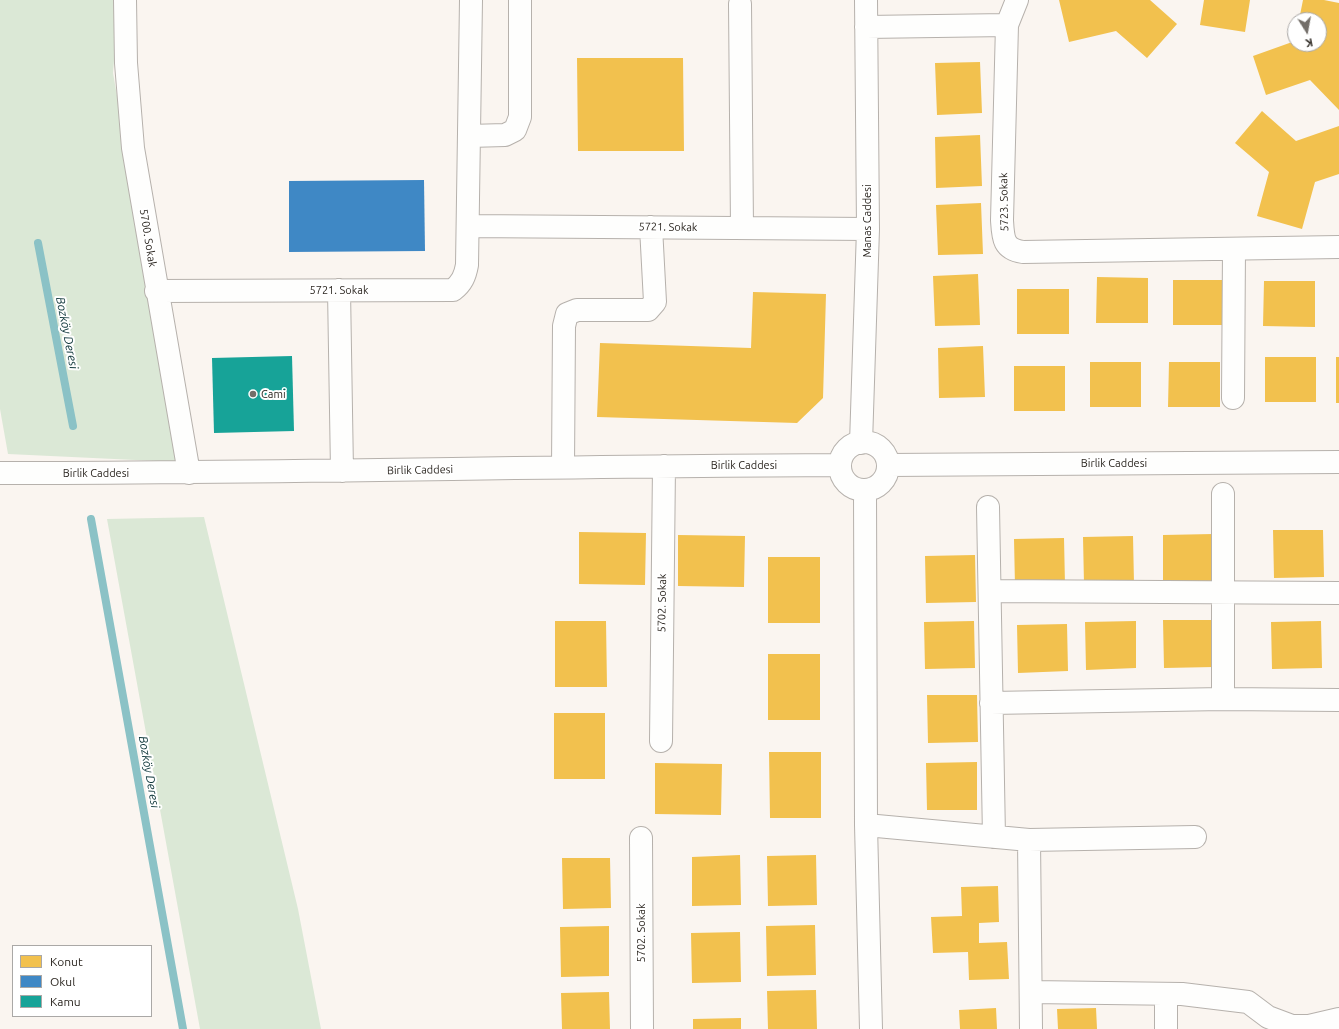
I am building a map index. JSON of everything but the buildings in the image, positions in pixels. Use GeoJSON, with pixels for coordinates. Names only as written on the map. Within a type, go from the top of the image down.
{"type":"FeatureCollection","features":[{"type":"Feature","properties":{"kind":"street","name":"5700. Sokak"},"geometry":{"type":"LineString","coordinates":[[125,0],[126,63],[133,148],[156,291],[189,473]]}},
{"type":"Feature","properties":{"kind":"street","name":"5721. Sokak"},"geometry":{"type":"LineString","coordinates":[[156,291],[453,290],[459,285],[465,277],[467,265],[471,0]]}},
{"type":"Feature","properties":{"kind":"street"},"geometry":{"type":"LineString","coordinates":[[469,136],[506,135],[516,130],[520,117],[520,0]]}},
{"type":"Feature","properties":{"kind":"street","name":"Manas Caddesi"},"geometry":{"type":"LineString","coordinates":[[860,443],[868,229],[866,0]]}},
{"type":"Feature","properties":{"kind":"street","name":"5723. Sokak"},"geometry":{"type":"LineString","coordinates":[[1017,0],[1006,26],[1002,220],[1006,244],[1013,251],[1339,248]]}},
{"type":"Feature","properties":{"kind":"street"},"geometry":{"type":"LineString","coordinates":[[740,4],[742,228]]}},
{"type":"Feature","properties":{"kind":"street"},"geometry":{"type":"LineString","coordinates":[[866,27],[1006,26]]}},
{"type":"Feature","properties":{"kind":"street","name":"5721. Sokak"},"geometry":{"type":"LineString","coordinates":[[468,226],[868,229]]}},
{"type":"Feature","properties":{"kind":"street"},"geometry":{"type":"LineString","coordinates":[[563,467],[564,326],[567,314],[577,310],[648,310],[655,302],[651,227]]}},
{"type":"Feature","properties":{"kind":"street"},"geometry":{"type":"LineString","coordinates":[[1233,398],[1234,249]]}},
{"type":"Feature","properties":{"kind":"street"},"geometry":{"type":"LineString","coordinates":[[339,290],[342,471]]}},
{"type":"Feature","properties":{"kind":"street"},"geometry":{"type":"LineString","coordinates":[[860,443],[876,446],[882,451],[888,465],[884,479],[879,485],[865,490],[851,486],[845,481],[840,465],[846,451],[860,443]]}},
{"type":"Feature","properties":{"kind":"street","name":"Birlik Caddesi"},"geometry":{"type":"LineString","coordinates":[[888,465],[1339,462]]}},
{"type":"Feature","properties":{"kind":"street","name":"Birlik Caddesi"},"geometry":{"type":"LineString","coordinates":[[0,473],[189,473],[563,467],[840,465]]}},
{"type":"Feature","properties":{"kind":"street","name":"5702. Sokak"},"geometry":{"type":"LineString","coordinates":[[661,741],[664,466]]}},
{"type":"Feature","properties":{"kind":"street"},"geometry":{"type":"LineString","coordinates":[[865,490],[866,825],[871,1029]]}},
{"type":"Feature","properties":{"kind":"street"},"geometry":{"type":"LineString","coordinates":[[1223,494],[1223,699]]}},
{"type":"Feature","properties":{"kind":"street"},"geometry":{"type":"LineString","coordinates":[[988,507],[994,837]]}},
{"type":"Feature","properties":{"kind":"street"},"geometry":{"type":"LineString","coordinates":[[990,591],[1339,593]]}},
{"type":"Feature","properties":{"kind":"street"},"geometry":{"type":"LineString","coordinates":[[991,703],[1223,699],[1339,700]]}},
{"type":"Feature","properties":{"kind":"street"},"geometry":{"type":"LineString","coordinates":[[866,825],[1029,840],[1195,837]]}},
{"type":"Feature","properties":{"kind":"street","name":"5702. Sokak"},"geometry":{"type":"LineString","coordinates":[[641,838],[642,1029]]}},
{"type":"Feature","properties":{"kind":"street"},"geometry":{"type":"LineString","coordinates":[[1029,840],[1031,1029]]}},
{"type":"Feature","properties":{"kind":"street"},"geometry":{"type":"LineString","coordinates":[[1031,992],[1166,994],[1223,998],[1248,1002],[1268,1017],[1292,1026],[1309,1028],[1339,1020]]}},
{"type":"Feature","properties":{"kind":"street"},"geometry":{"type":"LineString","coordinates":[[1166,994],[1166,1029]]}},
{"type":"Feature","properties":{"kind":"green space"},"geometry":{"type":"Polygon","coordinates":[[[0,0],[119,0],[113,73],[149,277],[178,462],[8,454],[0,409],[0,0]]]}},
{"type":"Feature","properties":{"kind":"green space"},"geometry":{"type":"Polygon","coordinates":[[[204,517],[298,909],[321,1029],[200,1029],[107,519],[204,517]]]}},
{"type":"Feature","properties":{"kind":"waterway","name":"Bozköy Deresi"},"geometry":{"type":"LineString","coordinates":[[38,243],[73,426]]}},
{"type":"Feature","properties":{"kind":"waterway","name":"Bozköy Deresi"},"geometry":{"type":"LineString","coordinates":[[91,519],[183,1029]]}},
{"type":"Feature","properties":{"kind":"place","name":"Cami"},"geometry":{"type":"Point","coordinates":[253,394]}}]}
